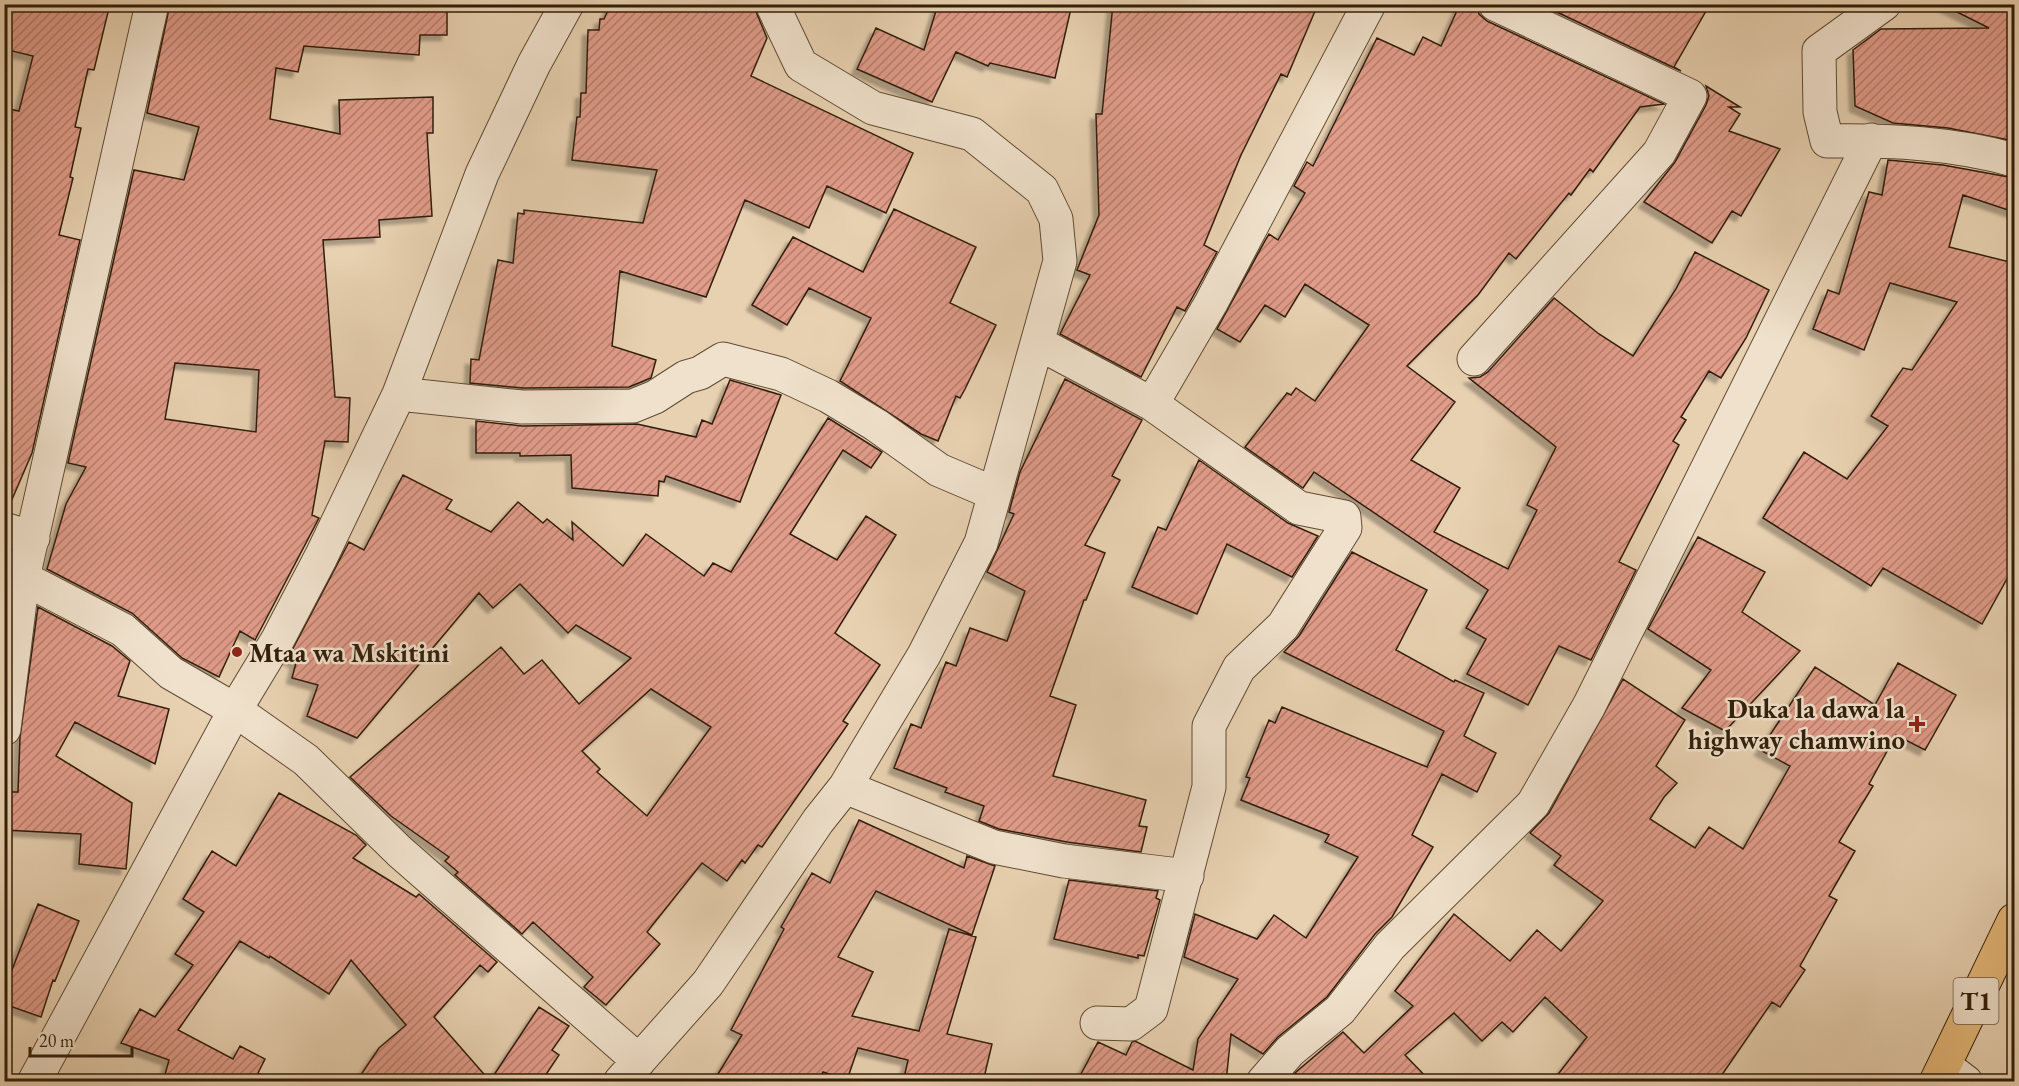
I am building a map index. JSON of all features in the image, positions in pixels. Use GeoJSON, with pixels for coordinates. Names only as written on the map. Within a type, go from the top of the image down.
{"type":"FeatureCollection","features":[{"type":"Feature","properties":{"kind":"highway","name":"T1"},"geometry":{"type":"LineString","coordinates":[[1949,1076],[2014,920]]}},
{"type":"Feature","properties":{"kind":"street"},"geometry":{"type":"LineString","coordinates":[[4,729],[23,578],[19,534],[152,4]]}},
{"type":"Feature","properties":{"kind":"street"},"geometry":{"type":"LineString","coordinates":[[34,1082],[235,710],[278,639],[399,394],[482,174],[534,64],[567,4]]}},
{"type":"Feature","properties":{"kind":"street"},"geometry":{"type":"LineString","coordinates":[[23,578],[123,630],[171,673],[235,710],[306,760],[629,1071],[708,982],[818,821],[845,787],[924,655],[981,543],[993,493],[1060,261],[1056,219],[1042,190],[972,134],[873,108],[801,65],[772,4]]}},
{"type":"Feature","properties":{"kind":"street"},"geometry":{"type":"LineString","coordinates":[[1152,404],[1211,303],[1369,4]]}},
{"type":"Feature","properties":{"kind":"street"},"geometry":{"type":"LineString","coordinates":[[1474,359],[1659,153],[1690,96],[1495,4]]}},
{"type":"Feature","properties":{"kind":"street"},"geometry":{"type":"LineString","coordinates":[[1884,4],[1819,51],[1820,112],[1827,141],[1871,140],[1974,149],[2014,160]]}},
{"type":"Feature","properties":{"kind":"street"},"geometry":{"type":"LineString","coordinates":[[1263,1082],[1290,1051],[1340,1010],[1390,946],[1533,804],[1589,706],[1871,140]]}},
{"type":"Feature","properties":{"kind":"street"},"geometry":{"type":"LineString","coordinates":[[1038,343],[1152,404],[1299,508],[1344,517],[1345,528],[1316,570],[1283,626],[1239,668],[1209,726],[1209,787],[1152,1009],[1131,1024],[1097,1023]]}},
{"type":"Feature","properties":{"kind":"street"},"geometry":{"type":"LineString","coordinates":[[399,394],[522,407],[633,406],[655,397],[686,377],[700,373],[723,359],[781,374],[828,396],[876,425],[939,470],[993,493]]}},
{"type":"Feature","properties":{"kind":"street"},"geometry":{"type":"LineString","coordinates":[[845,787],[994,847],[1064,861],[1187,876]]}},
{"type":"Feature","properties":{"kind":"building"},"geometry":{"type":"Polygon","coordinates":[[[4,4],[94,4],[109,8],[94,70],[88,69],[75,127],[81,128],[70,177],[73,178],[59,235],[80,240],[32,453],[7,511],[4,511],[4,108],[19,111],[33,56],[4,49],[4,4]]]}},
{"type":"Feature","properties":{"kind":"building"},"geometry":{"type":"Polygon","coordinates":[[[170,4],[299,4],[331,11],[332,4],[447,4],[447,35],[420,35],[419,55],[304,46],[298,72],[276,68],[270,119],[340,134],[339,100],[433,97],[433,133],[427,133],[432,216],[379,220],[380,237],[323,240],[335,397],[350,398],[348,442],[325,441],[312,515],[319,518],[255,640],[240,631],[219,677],[182,658],[132,613],[47,569],[66,504],[86,467],[68,463],[134,170],[184,180],[199,127],[147,113],[170,4]],[[175,363],[165,419],[256,432],[259,370],[175,363]]]}},
{"type":"Feature","properties":{"kind":"building"},"geometry":{"type":"Polygon","coordinates":[[[611,4],[749,4],[754,7],[767,38],[751,76],[913,153],[886,213],[827,186],[809,228],[745,200],[706,297],[620,271],[612,346],[656,360],[651,378],[629,387],[523,388],[470,383],[471,359],[479,360],[498,260],[513,263],[518,213],[524,214],[524,210],[643,223],[657,170],[572,160],[577,117],[580,117],[581,93],[586,93],[588,30],[599,30],[600,19],[604,19],[611,4]]]}},
{"type":"Feature","properties":{"kind":"building"},"geometry":{"type":"Polygon","coordinates":[[[938,4],[1072,4],[1055,78],[990,63],[988,66],[956,52],[932,102],[857,69],[876,28],[924,50],[938,4]]]}},
{"type":"Feature","properties":{"kind":"building"},"geometry":{"type":"Polygon","coordinates":[[[1113,4],[1318,4],[1287,77],[1281,74],[1241,155],[1204,245],[1217,252],[1185,311],[1177,307],[1141,377],[1060,334],[1090,275],[1077,270],[1099,215],[1096,114],[1102,114],[1113,4]]]}},
{"type":"Feature","properties":{"kind":"building"},"geometry":{"type":"Polygon","coordinates":[[[1460,4],[1476,4],[1479,14],[1487,21],[1664,104],[1640,107],[1593,172],[1590,169],[1571,195],[1569,193],[1516,259],[1509,253],[1478,295],[1407,366],[1455,402],[1411,460],[1460,488],[1434,532],[1508,569],[1537,510],[1527,505],[1556,447],[1469,378],[1480,377],[1488,372],[1554,298],[1599,334],[1633,356],[1676,289],[1695,252],[1769,290],[1746,338],[1721,378],[1709,371],[1681,417],[1686,420],[1673,441],[1679,445],[1619,562],[1636,570],[1591,660],[1559,646],[1528,705],[1467,674],[1486,639],[1466,628],[1488,590],[1314,472],[1303,488],[1245,447],[1287,393],[1291,395],[1296,388],[1315,401],[1369,325],[1305,284],[1285,317],[1265,305],[1240,342],[1217,329],[1269,234],[1278,240],[1305,193],[1294,186],[1307,162],[1313,166],[1377,38],[1414,55],[1423,37],[1441,46],[1460,4]]]}},
{"type":"Feature","properties":{"kind":"building"},"geometry":{"type":"Polygon","coordinates":[[[1540,4],[1710,4],[1674,67],[1681,71],[1540,4]]]}},
{"type":"Feature","properties":{"kind":"building"},"geometry":{"type":"Polygon","coordinates":[[[1941,4],[2014,4],[2014,141],[1948,128],[1893,123],[1855,106],[1853,50],[1881,29],[1989,28],[1941,4]]]}},
{"type":"Feature","properties":{"kind":"building"},"geometry":{"type":"Polygon","coordinates":[[[1706,86],[1740,107],[1729,107],[1740,114],[1729,131],[1780,149],[1741,216],[1732,211],[1712,243],[1644,202],[1675,162],[1706,105],[1709,96],[1706,86]]]}},
{"type":"Feature","properties":{"kind":"building"},"geometry":{"type":"Polygon","coordinates":[[[1888,160],[1943,165],[2014,178],[2014,212],[1963,195],[1949,247],[2014,263],[2014,566],[1982,624],[1883,568],[1871,586],[1763,518],[1804,452],[1847,479],[1888,426],[1871,416],[1903,368],[1912,370],[1957,302],[1890,283],[1864,350],[1813,329],[1828,290],[1839,294],[1869,192],[1882,195],[1888,160]]]}},
{"type":"Feature","properties":{"kind":"building"},"geometry":{"type":"Polygon","coordinates":[[[894,209],[976,247],[950,303],[996,325],[960,398],[956,396],[938,441],[921,434],[840,381],[871,318],[809,288],[787,325],[752,305],[793,237],[863,272],[894,209]]]}},
{"type":"Feature","properties":{"kind":"building"},"geometry":{"type":"Polygon","coordinates":[[[1065,379],[1142,420],[1112,476],[1120,480],[1085,545],[1105,553],[1086,600],[1084,600],[1050,696],[1076,705],[1053,776],[1146,800],[1139,826],[1147,827],[1141,852],[1067,842],[999,829],[979,821],[984,806],[945,792],[947,788],[894,768],[911,724],[921,728],[946,662],[956,666],[970,628],[1007,641],[1025,591],[987,572],[1014,514],[1009,512],[1020,472],[1065,379]]]}},
{"type":"Feature","properties":{"kind":"building"},"geometry":{"type":"Polygon","coordinates":[[[730,380],[781,395],[740,502],[666,476],[664,482],[659,481],[658,496],[572,488],[571,455],[520,456],[520,453],[476,453],[476,421],[522,426],[637,424],[696,437],[702,420],[712,424],[730,380]]]}},
{"type":"Feature","properties":{"kind":"building"},"geometry":{"type":"Polygon","coordinates":[[[828,418],[882,452],[871,468],[843,450],[790,534],[837,560],[866,516],[896,535],[835,633],[880,665],[843,721],[848,724],[762,847],[758,845],[745,863],[742,860],[727,881],[702,863],[647,932],[660,944],[606,1005],[584,987],[593,977],[533,922],[522,934],[455,875],[458,872],[445,861],[449,857],[391,816],[350,777],[501,647],[524,674],[542,660],[579,704],[631,658],[576,625],[568,633],[520,584],[493,608],[479,593],[357,738],[307,716],[318,685],[292,678],[296,663],[288,658],[349,542],[364,550],[403,475],[452,500],[446,509],[491,532],[518,502],[543,523],[547,519],[573,540],[572,522],[623,566],[646,534],[704,576],[713,563],[731,572],[828,418]],[[651,689],[582,751],[600,769],[597,772],[647,816],[711,727],[651,689]]]}},
{"type":"Feature","properties":{"kind":"building"},"geometry":{"type":"Polygon","coordinates":[[[1199,460],[1288,523],[1318,536],[1292,577],[1227,544],[1197,614],[1132,587],[1158,527],[1166,530],[1199,460]]]}},
{"type":"Feature","properties":{"kind":"building"},"geometry":{"type":"Polygon","coordinates":[[[1698,537],[1765,572],[1742,612],[1800,651],[1725,731],[1682,708],[1711,670],[1648,629],[1698,537]]]}},
{"type":"Feature","properties":{"kind":"building"},"geometry":{"type":"Polygon","coordinates":[[[1352,552],[1427,590],[1396,650],[1454,682],[1455,680],[1484,693],[1464,736],[1496,753],[1477,792],[1442,774],[1412,835],[1433,847],[1392,917],[1375,934],[1327,997],[1278,1037],[1263,1054],[1231,1034],[1226,1082],[1095,1082],[1081,1074],[1098,1042],[1126,1055],[1132,1042],[1135,1041],[1193,1070],[1198,1039],[1238,979],[1184,957],[1195,914],[1257,939],[1274,915],[1306,938],[1358,857],[1325,842],[1329,835],[1241,800],[1250,778],[1246,777],[1269,720],[1275,723],[1282,707],[1427,767],[1444,731],[1284,652],[1299,636],[1352,552]]]}},
{"type":"Feature","properties":{"kind":"building"},"geometry":{"type":"Polygon","coordinates":[[[38,607],[112,646],[130,661],[118,696],[169,709],[155,764],[75,722],[56,756],[132,803],[126,869],[79,864],[81,834],[4,830],[4,792],[18,792],[20,737],[38,607]]]}},
{"type":"Feature","properties":{"kind":"building"},"geometry":{"type":"Polygon","coordinates":[[[1898,663],[1956,695],[1925,750],[1896,735],[1869,784],[1873,786],[1839,842],[1855,851],[1829,896],[1837,900],[1800,966],[1805,970],[1780,1007],[1772,1002],[1717,1082],[1552,1082],[1587,1037],[1545,997],[1513,1032],[1502,1022],[1482,1041],[1454,1013],[1405,1055],[1431,1082],[1309,1082],[1295,1073],[1343,1032],[1364,1053],[1413,1006],[1395,991],[1454,914],[1510,961],[1537,930],[1561,951],[1603,901],[1554,865],[1561,856],[1530,833],[1549,813],[1623,679],[1685,720],[1656,766],[1677,783],[1664,797],[1650,819],[1695,848],[1709,827],[1743,849],[1790,766],[1760,750],[1815,667],[1875,705],[1898,663]]]}},
{"type":"Feature","properties":{"kind":"building"},"geometry":{"type":"Polygon","coordinates":[[[279,793],[356,835],[366,845],[353,858],[416,897],[419,894],[497,962],[488,972],[480,965],[434,1017],[490,1081],[539,1007],[569,1026],[552,1050],[559,1055],[541,1082],[356,1082],[379,1048],[406,1025],[351,960],[329,994],[270,956],[269,958],[240,941],[178,1030],[233,1059],[240,1046],[265,1059],[258,1073],[274,1082],[163,1082],[169,1060],[121,1043],[140,1009],[155,1017],[193,965],[175,954],[204,912],[183,899],[212,851],[236,866],[279,793]]]}},
{"type":"Feature","properties":{"kind":"building"},"geometry":{"type":"Polygon","coordinates":[[[859,820],[964,868],[967,856],[995,866],[972,935],[876,891],[838,957],[873,972],[852,1016],[919,1031],[949,929],[976,937],[947,1034],[992,1044],[983,1082],[903,1082],[908,1060],[858,1048],[847,1080],[823,1072],[817,1082],[713,1082],[742,1035],[731,1030],[784,929],[781,927],[812,873],[830,883],[859,820]]]}},
{"type":"Feature","properties":{"kind":"building"},"geometry":{"type":"Polygon","coordinates":[[[1069,880],[1158,891],[1156,898],[1160,900],[1144,956],[1138,955],[1138,958],[1054,939],[1069,880]]]}},
{"type":"Feature","properties":{"kind":"building"},"geometry":{"type":"Polygon","coordinates":[[[38,904],[79,921],[55,981],[53,980],[41,1017],[4,1004],[4,990],[38,904]]]}},
{"type":"Feature","properties":{"kind":"place","name":"Mtaa wa Mskitini"},"geometry":{"type":"Point","coordinates":[237,652]}},
{"type":"Feature","properties":{"kind":"place","name":"Duka la dawa la highway chamwino"},"geometry":{"type":"Point","coordinates":[1917,724]}}]}
